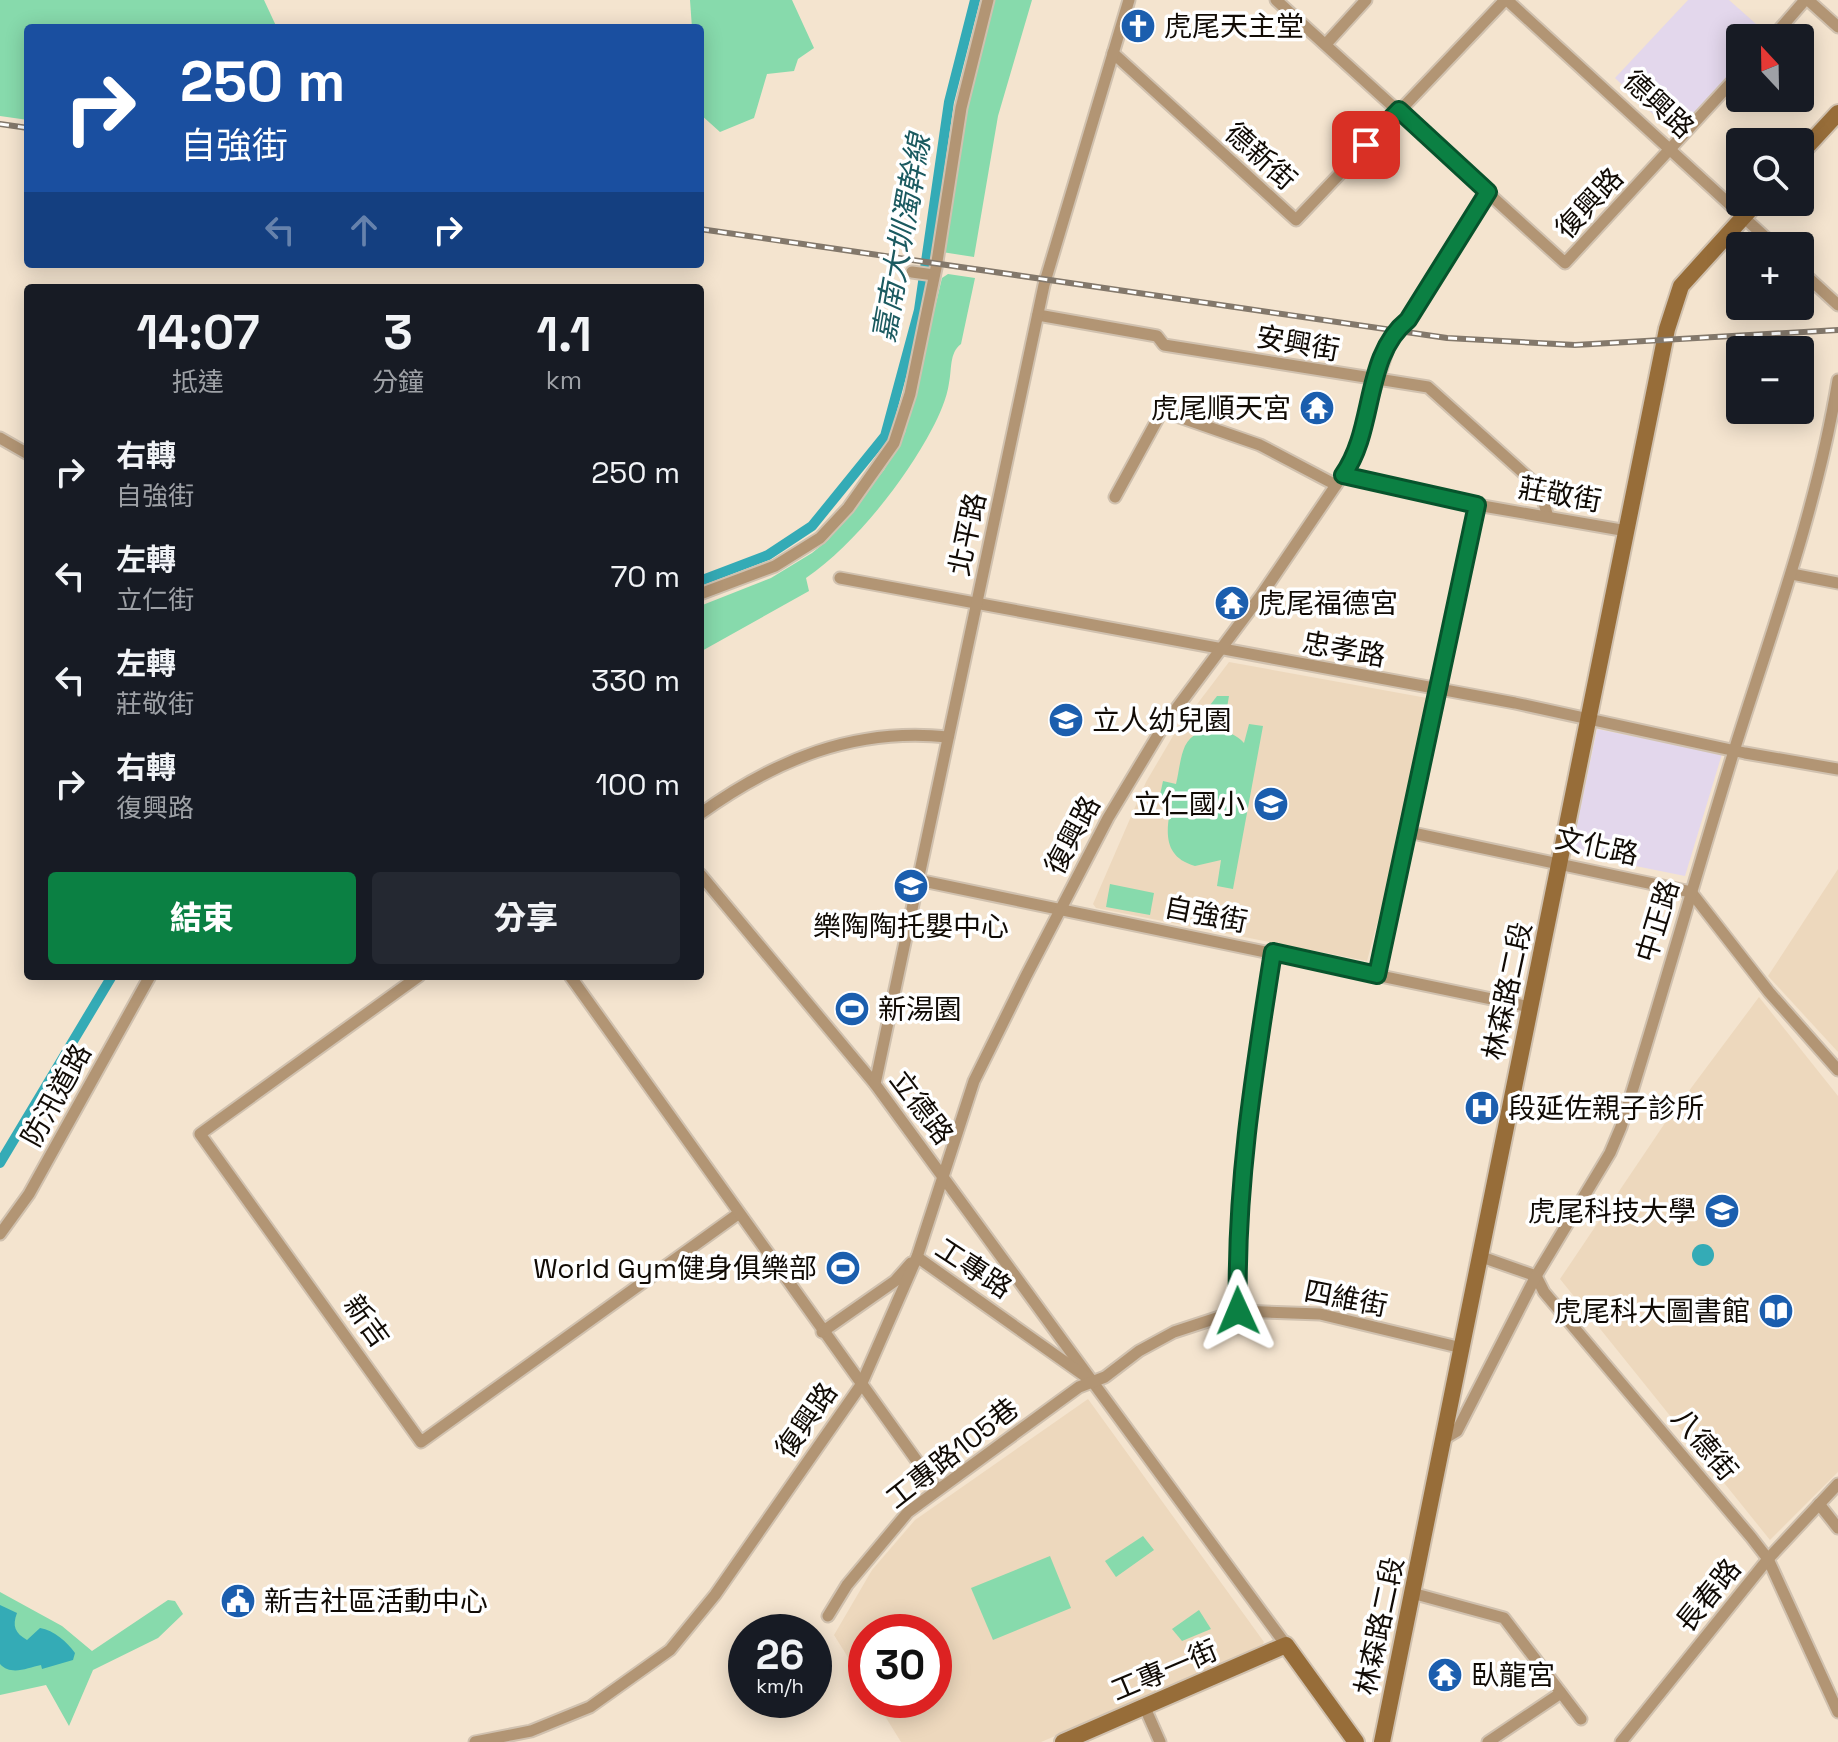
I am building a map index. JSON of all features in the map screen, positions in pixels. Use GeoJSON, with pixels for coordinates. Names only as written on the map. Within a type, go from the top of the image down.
{"type":"FeatureCollection","features":[{"type":"Feature","properties":{"kind":"main road"},"geometry":{"type":"LineString","coordinates":[[1814,139],[1838,113]]}},
{"type":"Feature","properties":{"kind":"main road","name":"林森路二段"},"geometry":{"type":"LineString","coordinates":[[1382,1742],[1664,344],[1681,286],[1744,217]]}},
{"type":"Feature","properties":{"kind":"main road","name":"工專一街"},"geometry":{"type":"LineString","coordinates":[[1063,1742],[1286,1645]]}},
{"type":"Feature","properties":{"kind":"main road","name":"工專路"},"geometry":{"type":"LineString","coordinates":[[1286,1645],[1356,1742]]}},
{"type":"Feature","properties":{"kind":"street"},"geometry":{"type":"LineString","coordinates":[[704,592],[799,553],[820,538],[848,508],[894,443],[910,394],[934,275],[961,108],[988,0]]}},
{"type":"Feature","properties":{"kind":"street","name":"北平路"},"geometry":{"type":"LineString","coordinates":[[875,1084],[1038,315],[1129,0]]}},
{"type":"Feature","properties":{"kind":"street"},"geometry":{"type":"LineString","coordinates":[[1276,0],[1488,192]]}},
{"type":"Feature","properties":{"kind":"street"},"geometry":{"type":"LineString","coordinates":[[1326,44],[1366,0]]}},
{"type":"Feature","properties":{"kind":"street","name":"德新街"},"geometry":{"type":"LineString","coordinates":[[1113,53],[1296,220],[1506,0]]}},
{"type":"Feature","properties":{"kind":"street","name":"德興路"},"geometry":{"type":"LineString","coordinates":[[1506,0],[1760,232]]}},
{"type":"Feature","properties":{"kind":"street"},"geometry":{"type":"LineString","coordinates":[[1785,24],[1807,0],[1838,27]]}},
{"type":"Feature","properties":{"kind":"street","name":"復興路"},"geometry":{"type":"LineString","coordinates":[[475,1742],[531,1731],[590,1707],[670,1650],[715,1595],[861,1385],[917,1257],[974,1081],[1060,909],[1108,818],[1164,725],[1220,651],[1339,480],[1361,442],[1393,333],[1408,320],[1488,192],[1565,263],[1726,89]]}},
{"type":"Feature","properties":{"kind":"street"},"geometry":{"type":"LineString","coordinates":[[912,272],[934,275]]}},
{"type":"Feature","properties":{"kind":"street"},"geometry":{"type":"LineString","coordinates":[[1814,283],[1838,305]]}},
{"type":"Feature","properties":{"kind":"street","name":"安興街"},"geometry":{"type":"LineString","coordinates":[[1038,315],[1157,336],[1164,345],[1428,387],[1540,488],[1547,514]]}},
{"type":"Feature","properties":{"kind":"street","name":"中正路"},"geometry":{"type":"LineString","coordinates":[[1442,1440],[1457,1431],[1536,1276],[1610,1153],[1621,1127],[1734,751],[1792,574],[1827,439],[1838,380]]}},
{"type":"Feature","properties":{"kind":"street","name":"莊敬街"},"geometry":{"type":"LineString","coordinates":[[1115,497],[1162,411],[1260,445],[1339,480],[1477,505],[1547,514],[1627,531]]}},
{"type":"Feature","properties":{"kind":"street"},"geometry":{"type":"LineString","coordinates":[[0,438],[24,452]]}},
{"type":"Feature","properties":{"kind":"street"},"geometry":{"type":"LineString","coordinates":[[1377,975],[1477,505]]}},
{"type":"Feature","properties":{"kind":"street"},"geometry":{"type":"LineString","coordinates":[[1792,574],[1838,583]]}},
{"type":"Feature","properties":{"kind":"street","name":"忠孝路"},"geometry":{"type":"LineString","coordinates":[[840,578],[1438,690],[1734,751],[1838,769]]}},
{"type":"Feature","properties":{"kind":"street"},"geometry":{"type":"LineString","coordinates":[[704,811],[768,770],[816,750],[890,734],[948,737]]}},
{"type":"Feature","properties":{"kind":"street","name":"文化路"},"geometry":{"type":"LineString","coordinates":[[1408,832],[1691,892]]}},
{"type":"Feature","properties":{"kind":"street","name":"立德路"},"geometry":{"type":"LineString","coordinates":[[704,879],[875,1084],[1092,1381]]}},
{"type":"Feature","properties":{"kind":"street","name":"自強街"},"geometry":{"type":"LineString","coordinates":[[918,880],[1530,1007]]}},
{"type":"Feature","properties":{"kind":"street"},"geometry":{"type":"LineString","coordinates":[[1691,892],[1761,982],[1838,1070]]}},
{"type":"Feature","properties":{"kind":"street"},"geometry":{"type":"LineString","coordinates":[[1238,1311],[1238,1213],[1246,1122],[1273,952]]}},
{"type":"Feature","properties":{"kind":"street","name":"防汛道路"},"geometry":{"type":"LineString","coordinates":[[0,1234],[29,1194],[148,980]]}},
{"type":"Feature","properties":{"kind":"street","name":"新吉"},"geometry":{"type":"LineString","coordinates":[[413,980],[200,1134],[421,1442],[738,1214]]}},
{"type":"Feature","properties":{"kind":"street"},"geometry":{"type":"LineString","coordinates":[[573,980],[937,1489]]}},
{"type":"Feature","properties":{"kind":"street"},"geometry":{"type":"LineString","coordinates":[[1479,1256],[1536,1276]]}},
{"type":"Feature","properties":{"kind":"street","name":"工專路"},"geometry":{"type":"LineString","coordinates":[[822,1332],[895,1281],[917,1257],[1092,1381],[1286,1645]]}},
{"type":"Feature","properties":{"kind":"street","name":"八德街"},"geometry":{"type":"LineString","coordinates":[[1536,1276],[1544,1292],[1768,1559],[1838,1712]]}},
{"type":"Feature","properties":{"kind":"street","name":"四維街"},"geometry":{"type":"LineString","coordinates":[[1092,1381],[1105,1377],[1139,1351],[1174,1332],[1238,1311],[1320,1314],[1462,1348]]}},
{"type":"Feature","properties":{"kind":"street","name":"工專路105巷"},"geometry":{"type":"LineString","coordinates":[[829,1614],[870,1556],[908,1512],[1092,1381]]}},
{"type":"Feature","properties":{"kind":"street","name":"長春路"},"geometry":{"type":"LineString","coordinates":[[1621,1742],[1768,1559],[1838,1484]]}},
{"type":"Feature","properties":{"kind":"street"},"geometry":{"type":"LineString","coordinates":[[1819,1504],[1838,1528]]}},
{"type":"Feature","properties":{"kind":"street"},"geometry":{"type":"LineString","coordinates":[[1412,1593],[1504,1618],[1581,1719]]}},
{"type":"Feature","properties":{"kind":"street"},"geometry":{"type":"LineString","coordinates":[[1488,1742],[1561,1693]]}},
{"type":"Feature","properties":{"kind":"street"},"geometry":{"type":"LineString","coordinates":[[1145,1708],[1160,1742]]}},
{"type":"Feature","properties":{"kind":"shaded area"},"geometry":{"type":"Polygon","coordinates":[[[1688,0],[1729,0],[1756,24],[1726,24],[1726,77],[1676,136],[1615,78],[1688,0]]]}},
{"type":"Feature","properties":{"kind":"shaded area","name":"立仁國小"},"geometry":{"type":"Polygon","coordinates":[[[1229,662],[1427,698],[1398,846],[1367,961],[1096,908],[1093,904],[1146,782],[1173,736],[1229,662]]]}},
{"type":"Feature","properties":{"kind":"shaded area"},"geometry":{"type":"Polygon","coordinates":[[[1597,729],[1722,754],[1685,876],[1571,853],[1597,729]]]}},
{"type":"Feature","properties":{"kind":"shaded area"},"geometry":{"type":"Polygon","coordinates":[[[1838,869],[1838,1052],[1768,976],[1838,869]]]}},
{"type":"Feature","properties":{"kind":"shaded area","name":"虎尾科技大學"},"geometry":{"type":"Polygon","coordinates":[[[1759,997],[1838,1096],[1838,1472],[1770,1540],[1560,1279],[1665,1123],[1759,997]]]}},
{"type":"Feature","properties":{"kind":"shaded area"},"geometry":{"type":"Polygon","coordinates":[[[1088,1399],[1264,1642],[1260,1650],[1041,1742],[901,1742],[886,1718],[952,1718],[952,1614],[848,1614],[848,1657],[834,1635],[872,1570],[915,1520],[1088,1399]]]}},
{"type":"Feature","properties":{"kind":"green space"},"geometry":{"type":"Polygon","coordinates":[[[0,0],[264,0],[275,24],[24,24],[24,119],[0,116],[0,0]]]}},
{"type":"Feature","properties":{"kind":"green space"},"geometry":{"type":"Polygon","coordinates":[[[690,0],[792,0],[814,48],[798,59],[794,71],[767,74],[754,118],[720,132],[704,118],[704,24],[692,24],[690,0]]]}},
{"type":"Feature","properties":{"kind":"green space"},"geometry":{"type":"Polygon","coordinates":[[[995,0],[1032,0],[998,116],[974,257],[942,252],[966,107],[995,0]]]}},
{"type":"Feature","properties":{"kind":"green space"},"geometry":{"type":"Polygon","coordinates":[[[948,274],[975,278],[961,344],[953,357],[945,401],[921,449],[860,530],[806,578],[809,591],[704,650],[704,604],[771,578],[812,553],[828,540],[884,470],[905,433],[942,278],[948,274]]]}},
{"type":"Feature","properties":{"kind":"green space"},"geometry":{"type":"Polygon","coordinates":[[[1217,696],[1229,696],[1224,725],[1207,722],[1204,713],[1217,696]]]}},
{"type":"Feature","properties":{"kind":"green space"},"geometry":{"type":"Polygon","coordinates":[[[1249,724],[1263,726],[1233,889],[1217,886],[1221,860],[1195,866],[1176,855],[1168,838],[1173,797],[1171,800],[1160,795],[1163,781],[1176,784],[1183,750],[1190,739],[1214,730],[1231,733],[1244,743],[1249,724]]]}},
{"type":"Feature","properties":{"kind":"green space"},"geometry":{"type":"Polygon","coordinates":[[[1110,884],[1154,893],[1150,915],[1106,907],[1110,884]]]}},
{"type":"Feature","properties":{"kind":"green space"},"geometry":{"type":"Polygon","coordinates":[[[1143,1536],[1154,1550],[1116,1577],[1105,1561],[1143,1536]]]}},
{"type":"Feature","properties":{"kind":"green space"},"geometry":{"type":"Polygon","coordinates":[[[1050,1556],[1071,1608],[993,1640],[971,1588],[1050,1556]]]}},
{"type":"Feature","properties":{"kind":"green space"},"geometry":{"type":"Polygon","coordinates":[[[0,1592],[62,1626],[92,1651],[168,1600],[175,1601],[183,1614],[158,1638],[93,1670],[69,1726],[46,1685],[0,1695],[0,1592]]]}},
{"type":"Feature","properties":{"kind":"green space"},"geometry":{"type":"Polygon","coordinates":[[[1199,1610],[1211,1629],[1182,1641],[1172,1629],[1199,1610]]]}},
{"type":"Feature","properties":{"kind":"water"},"geometry":{"type":"Polygon","coordinates":[[[1699,1244],[1707,1244],[1714,1255],[1707,1266],[1699,1266],[1692,1259],[1692,1251],[1699,1244]]]}},
{"type":"Feature","properties":{"kind":"water"},"geometry":{"type":"Polygon","coordinates":[[[0,1605],[17,1613],[15,1625],[23,1637],[27,1640],[40,1628],[50,1631],[72,1649],[75,1653],[73,1660],[42,1669],[41,1665],[19,1670],[4,1668],[0,1664],[0,1605]]]}},
{"type":"Feature","properties":{"kind":"waterway","name":"嘉南大圳濁幹線"},"geometry":{"type":"LineString","coordinates":[[704,579],[768,555],[812,526],[885,436],[919,310],[949,102],[975,0]]}},
{"type":"Feature","properties":{"kind":"waterway","name":"嘉南大圳濁幹線"},"geometry":{"type":"LineString","coordinates":[[0,1163],[110,980]]}},
{"type":"Feature","properties":{"kind":"railway"},"geometry":{"type":"LineString","coordinates":[[0,124],[24,127]]}},
{"type":"Feature","properties":{"kind":"railway"},"geometry":{"type":"LineString","coordinates":[[704,230],[1447,338],[1575,345],[1838,330]]}},
{"type":"Feature","properties":{"kind":"place","name":"虎尾天主堂"},"geometry":{"type":"Point","coordinates":[1138,26]}},
{"type":"Feature","properties":{"kind":"place","name":"虎尾順天宮"},"geometry":{"type":"Point","coordinates":[1317,408]}},
{"type":"Feature","properties":{"kind":"place","name":"虎尾福德宮"},"geometry":{"type":"Point","coordinates":[1232,603]}},
{"type":"Feature","properties":{"kind":"place","name":"立人幼兒園"},"geometry":{"type":"Point","coordinates":[1066,720]}},
{"type":"Feature","properties":{"kind":"place","name":"立仁國小"},"geometry":{"type":"Point","coordinates":[1271,804]}},
{"type":"Feature","properties":{"kind":"place","name":"樂陶陶托嬰中心"},"geometry":{"type":"Point","coordinates":[911,886]}},
{"type":"Feature","properties":{"kind":"place","name":"新湯園"},"geometry":{"type":"Point","coordinates":[852,1009]}},
{"type":"Feature","properties":{"kind":"place","name":"段延佐親子診所"},"geometry":{"type":"Point","coordinates":[1482,1108]}},
{"type":"Feature","properties":{"kind":"place","name":"虎尾科技大學"},"geometry":{"type":"Point","coordinates":[1722,1211]}},
{"type":"Feature","properties":{"kind":"place","name":"World Gym健身俱樂部"},"geometry":{"type":"Point","coordinates":[843,1268]}},
{"type":"Feature","properties":{"kind":"place","name":"虎尾科大圖書館"},"geometry":{"type":"Point","coordinates":[1776,1311]}},
{"type":"Feature","properties":{"kind":"place","name":"新吉社區活動中心"},"geometry":{"type":"Point","coordinates":[238,1601]}},
{"type":"Feature","properties":{"kind":"place","name":"臥龍宮"},"geometry":{"type":"Point","coordinates":[1445,1675]}},
{"type":"Feature","properties":{"kind":"route"},"geometry":{"type":"LineString","coordinates":[[1238,1311],[1238,1213],[1246,1122],[1273,952],[1377,975],[1477,505],[1343,475],[1361,442],[1384,351],[1393,333],[1408,320],[1488,192],[1399,110],[1366,145]]}}]}
